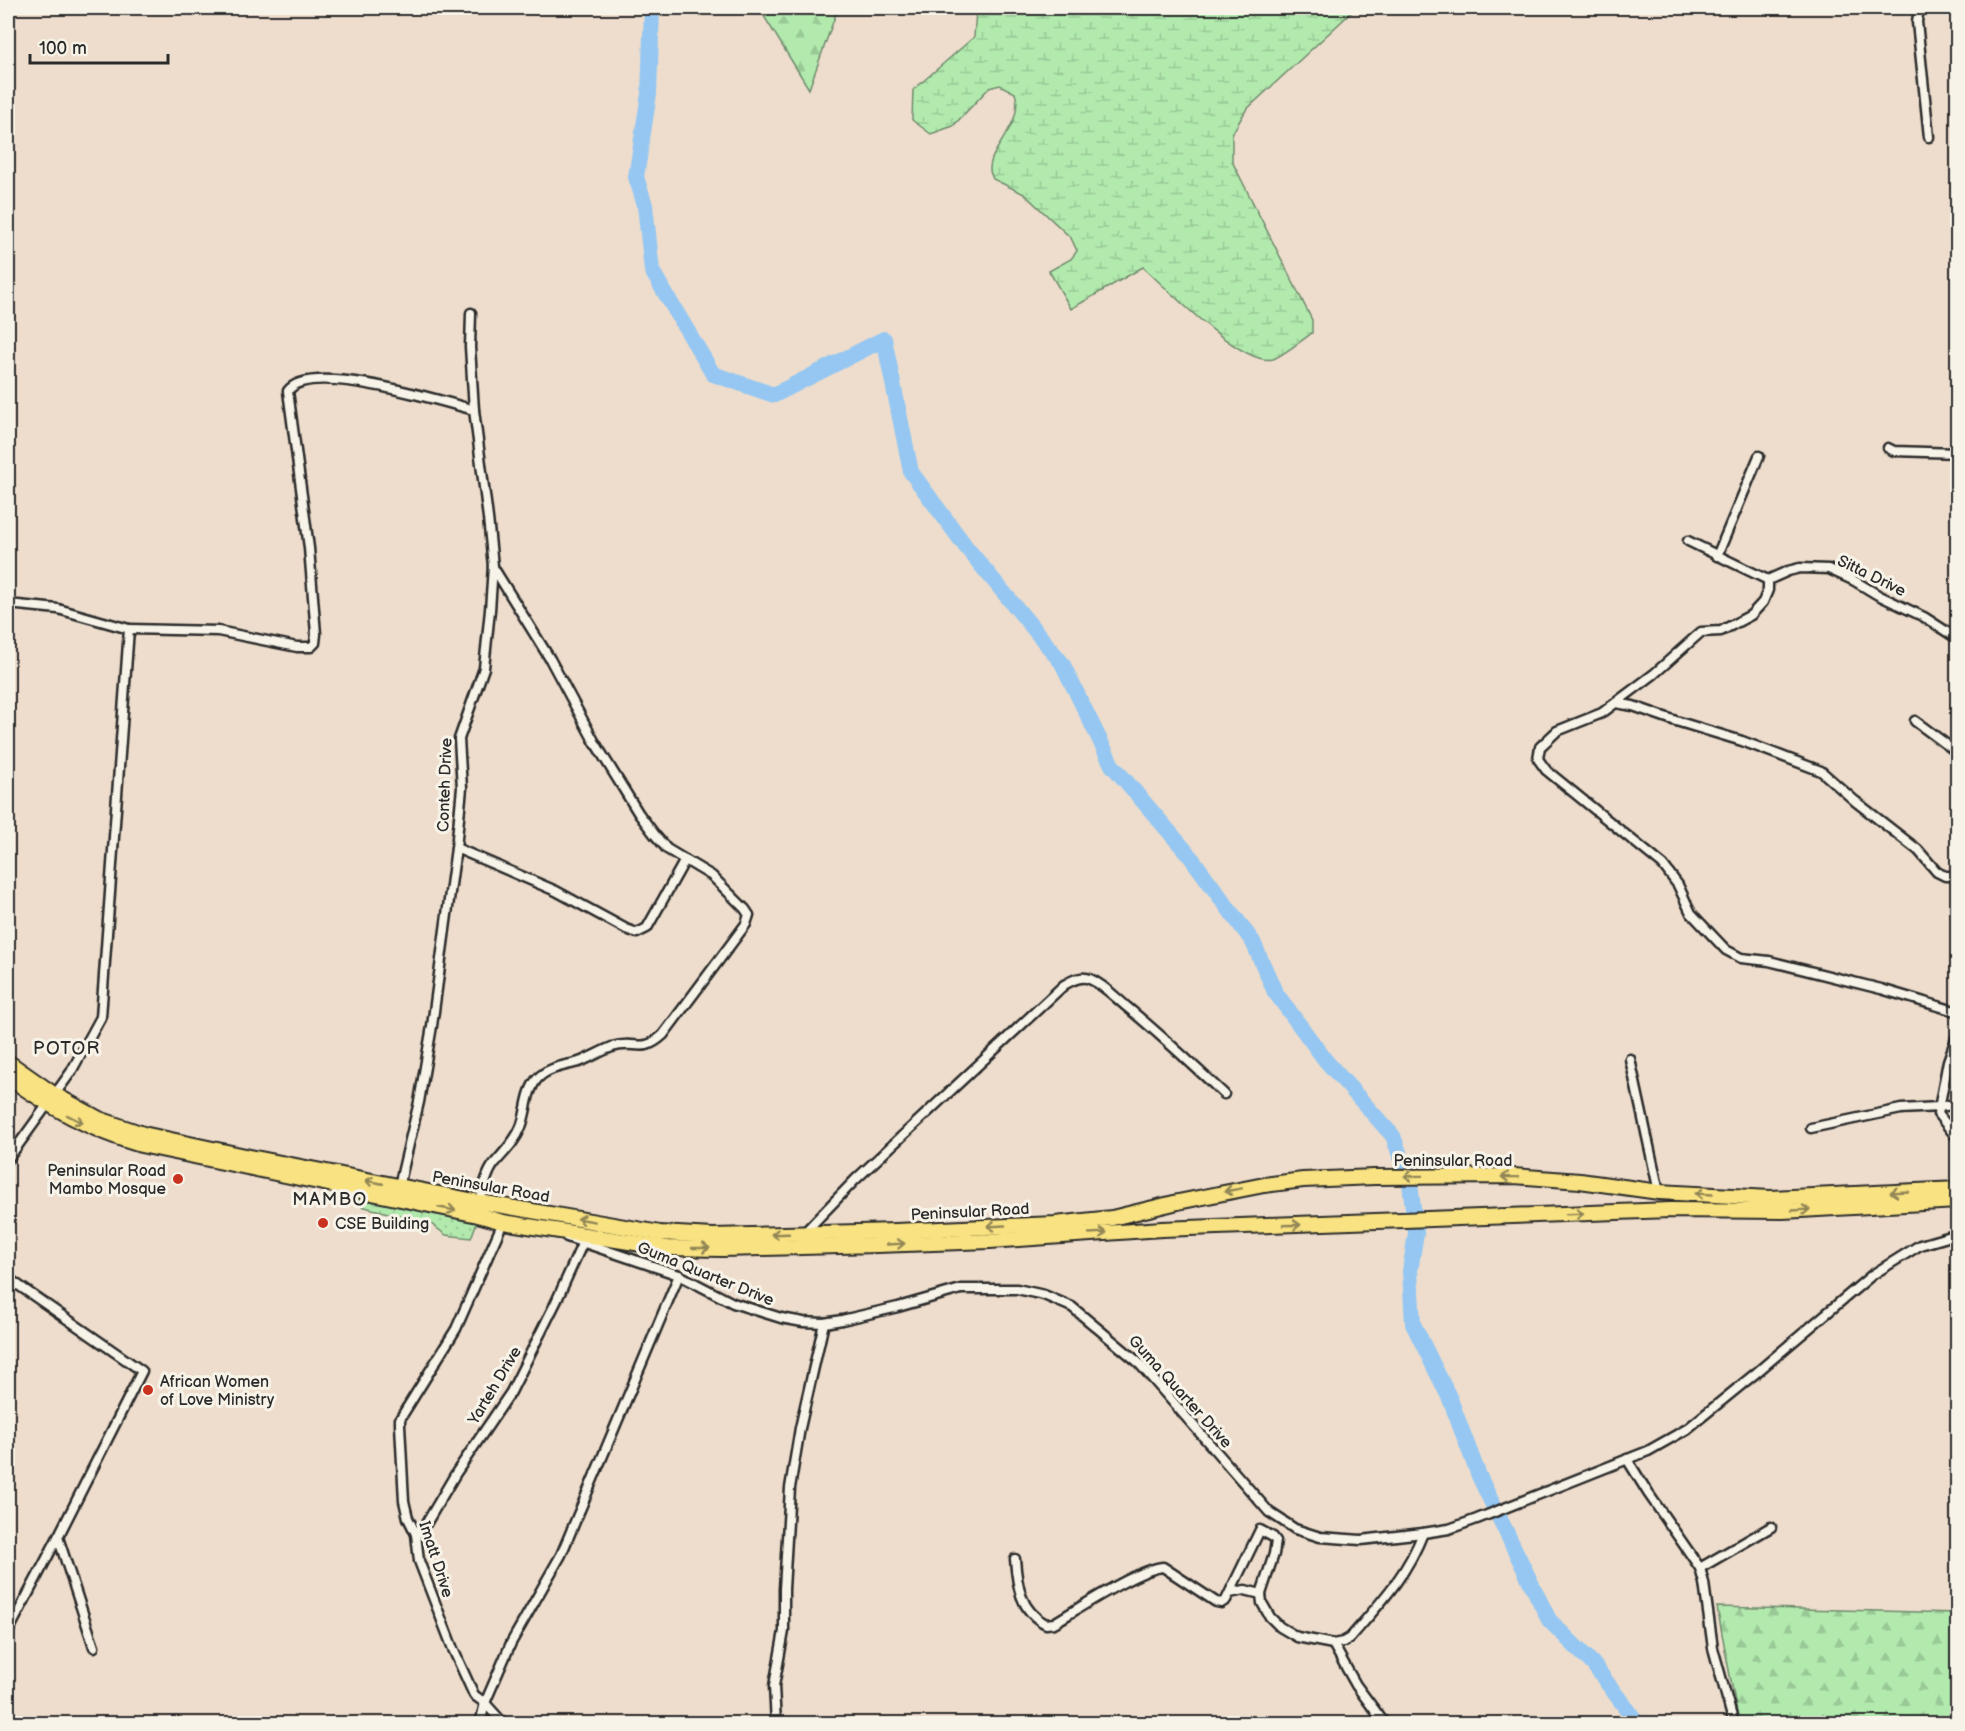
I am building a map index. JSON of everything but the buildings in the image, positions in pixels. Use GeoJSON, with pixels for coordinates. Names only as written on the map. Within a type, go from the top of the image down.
{"type":"FeatureCollection","features":[{"type":"Feature","properties":{"kind":"main road","name":"Peninsular Road"},"geometry":{"type":"LineString","coordinates":[[8,1062],[51,1100]]}},
{"type":"Feature","properties":{"kind":"main road","name":"Peninsular Road"},"geometry":{"type":"LineString","coordinates":[[8,1077],[51,1100],[99,1119],[143,1134],[250,1163],[503,1222],[667,1248],[722,1249],[990,1241],[1162,1229],[1670,1210],[1783,1211],[1958,1201]]}},
{"type":"Feature","properties":{"kind":"main road","name":"Peninsular Road"},"geometry":{"type":"LineString","coordinates":[[250,1163],[399,1186],[660,1233],[713,1236],[1054,1224],[1112,1218],[1264,1185],[1303,1180],[1374,1177],[1514,1176],[1580,1181],[1659,1192],[1770,1198],[1958,1189]]}},
{"type":"Feature","properties":{"kind":"street"},"geometry":{"type":"LineString","coordinates":[[1919,8],[1917,22],[1929,138]]}},
{"type":"Feature","properties":{"kind":"street","name":"Conteh Drive"},"geometry":{"type":"LineString","coordinates":[[399,1186],[419,1102],[432,1026],[462,788],[459,739],[484,668],[493,566],[474,410],[470,347],[471,313]]}},
{"type":"Feature","properties":{"kind":"street"},"geometry":{"type":"LineString","coordinates":[[8,604],[58,609],[129,629],[218,631],[311,648],[315,643],[316,634],[309,548],[288,391],[291,386],[321,380],[352,381],[398,390],[474,410]]}},
{"type":"Feature","properties":{"kind":"street"},"geometry":{"type":"LineString","coordinates":[[1888,448],[1894,451],[1958,453]]}},
{"type":"Feature","properties":{"kind":"street"},"geometry":{"type":"LineString","coordinates":[[1717,556],[1759,456]]}},
{"type":"Feature","properties":{"kind":"street"},"geometry":{"type":"LineString","coordinates":[[1688,541],[1768,580],[1768,590],[1763,602],[1751,615],[1721,631],[1701,632],[1654,674],[1602,713],[1557,731],[1540,747],[1538,759],[1546,770],[1663,865],[1678,885],[1691,913],[1726,950],[1741,958],[1768,962],[1859,984],[1958,1012]]}},
{"type":"Feature","properties":{"kind":"street"},"geometry":{"type":"LineString","coordinates":[[480,1202],[486,1179],[493,1165],[505,1153],[521,1127],[531,1090],[537,1079],[561,1065],[578,1062],[615,1046],[631,1044],[645,1047],[656,1042],[746,924],[749,915],[712,876],[667,849],[639,814],[594,741],[550,659],[493,566]]}},
{"type":"Feature","properties":{"kind":"street","name":"Sitta Drive"},"geometry":{"type":"LineString","coordinates":[[1768,580],[1800,568],[1829,569],[1924,617],[1958,639]]}},
{"type":"Feature","properties":{"kind":"street"},"geometry":{"type":"LineString","coordinates":[[8,1159],[71,1072],[101,1017],[129,629]]}},
{"type":"Feature","properties":{"kind":"street"},"geometry":{"type":"LineString","coordinates":[[1616,703],[1633,706],[1742,741],[1821,771],[1918,850],[1937,872],[1945,876],[1958,876]]}},
{"type":"Feature","properties":{"kind":"street"},"geometry":{"type":"LineString","coordinates":[[1915,721],[1958,753]]}},
{"type":"Feature","properties":{"kind":"street"},"geometry":{"type":"LineString","coordinates":[[456,848],[556,891],[637,933],[647,928],[685,860]]}},
{"type":"Feature","properties":{"kind":"street"},"geometry":{"type":"LineString","coordinates":[[804,1233],[855,1180],[1064,985],[1071,981],[1089,978],[1107,990],[1163,1036],[1224,1094]]}},
{"type":"Feature","properties":{"kind":"street"},"geometry":{"type":"LineString","coordinates":[[1958,1033],[1948,1061],[1938,1114],[1958,1139]]}},
{"type":"Feature","properties":{"kind":"street"},"geometry":{"type":"LineString","coordinates":[[1630,1059],[1659,1192]]}},
{"type":"Feature","properties":{"kind":"street"},"geometry":{"type":"LineString","coordinates":[[1811,1128],[1901,1110],[1958,1104]]}},
{"type":"Feature","properties":{"kind":"street"},"geometry":{"type":"LineString","coordinates":[[560,1230],[561,1216]]}},
{"type":"Feature","properties":{"kind":"street","name":"Imatt Drive"},"geometry":{"type":"LineString","coordinates":[[503,1222],[456,1329],[400,1419],[404,1501],[408,1518],[416,1534],[419,1561],[453,1649],[474,1695],[485,1702],[504,1724]]}},
{"type":"Feature","properties":{"kind":"street","name":"Guma Quarter Drive"},"geometry":{"type":"LineString","coordinates":[[560,1230],[565,1236],[679,1275],[733,1304],[803,1322],[824,1323],[961,1290],[1017,1290],[1044,1295],[1072,1307],[1138,1362],[1269,1512],[1307,1534],[1362,1540],[1449,1529],[1628,1459]]}},
{"type":"Feature","properties":{"kind":"street"},"geometry":{"type":"LineString","coordinates":[[1734,1724],[1713,1648],[1700,1568],[1648,1493],[1628,1459],[1648,1451],[1687,1429],[1756,1374],[1872,1275],[1920,1245],[1958,1234]]}},
{"type":"Feature","properties":{"kind":"street","name":"Yarteh Drive"},"geometry":{"type":"LineString","coordinates":[[416,1534],[426,1524],[456,1473],[511,1392],[583,1242]]}},
{"type":"Feature","properties":{"kind":"street"},"geometry":{"type":"LineString","coordinates":[[480,1724],[485,1702],[511,1643],[561,1555],[679,1275]]}},
{"type":"Feature","properties":{"kind":"street"},"geometry":{"type":"LineString","coordinates":[[8,1278],[142,1371],[8,1632]]}},
{"type":"Feature","properties":{"kind":"street"},"geometry":{"type":"LineString","coordinates":[[776,1724],[774,1686],[784,1631],[790,1488],[800,1428],[824,1323]]}},
{"type":"Feature","properties":{"kind":"street"},"geometry":{"type":"LineString","coordinates":[[1700,1568],[1771,1527]]}},
{"type":"Feature","properties":{"kind":"street"},"geometry":{"type":"LineString","coordinates":[[1015,1559],[1017,1586],[1024,1603],[1030,1613],[1046,1624],[1054,1623],[1155,1567],[1163,1567],[1221,1603],[1230,1593],[1260,1530],[1276,1541],[1262,1594],[1262,1603],[1270,1617],[1280,1627],[1297,1637],[1333,1644],[1350,1638],[1388,1595],[1406,1570],[1423,1533]]}},
{"type":"Feature","properties":{"kind":"street"},"geometry":{"type":"LineString","coordinates":[[58,1537],[94,1647]]}},
{"type":"Feature","properties":{"kind":"street"},"geometry":{"type":"LineString","coordinates":[[1230,1593],[1245,1590],[1262,1594]]}},
{"type":"Feature","properties":{"kind":"street"},"geometry":{"type":"LineString","coordinates":[[1333,1644],[1356,1685],[1385,1724]]}},
{"type":"Feature","properties":{"kind":"green space"},"geometry":{"type":"Polygon","coordinates":[[[759,8],[838,8],[809,89],[759,8]]]}},
{"type":"Feature","properties":{"kind":"green space"},"geometry":{"type":"Polygon","coordinates":[[[975,8],[1356,8],[1246,110],[1232,134],[1232,161],[1312,320],[1312,333],[1273,359],[1260,358],[1243,351],[1205,324],[1143,267],[1071,309],[1049,271],[1071,259],[1077,251],[1071,238],[1024,194],[993,179],[990,172],[991,161],[1015,115],[1017,104],[1015,93],[1000,85],[989,88],[953,126],[931,134],[912,120],[913,90],[974,37],[975,8]]]}},
{"type":"Feature","properties":{"kind":"green space"},"geometry":{"type":"Polygon","coordinates":[[[358,1189],[480,1214],[471,1238],[446,1235],[431,1224],[353,1204],[358,1189]]]}},
{"type":"Feature","properties":{"kind":"green space"},"geometry":{"type":"Polygon","coordinates":[[[1717,1607],[1957,1613],[1957,1723],[1739,1723],[1717,1607]]]}},
{"type":"Feature","properties":{"kind":"waterway"},"geometry":{"type":"LineString","coordinates":[[652,8],[649,94],[636,177],[645,205],[652,271],[713,374],[774,395],[884,339],[911,472],[966,547],[1062,663],[1112,765],[1190,856],[1253,942],[1275,992],[1326,1061],[1393,1136],[1410,1183],[1416,1233],[1410,1271],[1413,1324],[1450,1399],[1479,1476],[1549,1620],[1593,1664],[1638,1724]]}},
{"type":"Feature","properties":{"kind":"place","name":"Peninsular Road Mambo Mosque"},"geometry":{"type":"Point","coordinates":[178,1179]}},
{"type":"Feature","properties":{"kind":"place","name":"CSE Building"},"geometry":{"type":"Point","coordinates":[323,1223]}},
{"type":"Feature","properties":{"kind":"place","name":"African Women of Love Ministry"},"geometry":{"type":"Point","coordinates":[148,1390]}},
{"type":"Feature","properties":{"kind":"district","name":"POTOR"},"geometry":{"type":"Point","coordinates":[67,1048]}},
{"type":"Feature","properties":{"kind":"district","name":"MAMBO"},"geometry":{"type":"Point","coordinates":[330,1199]}}]}
